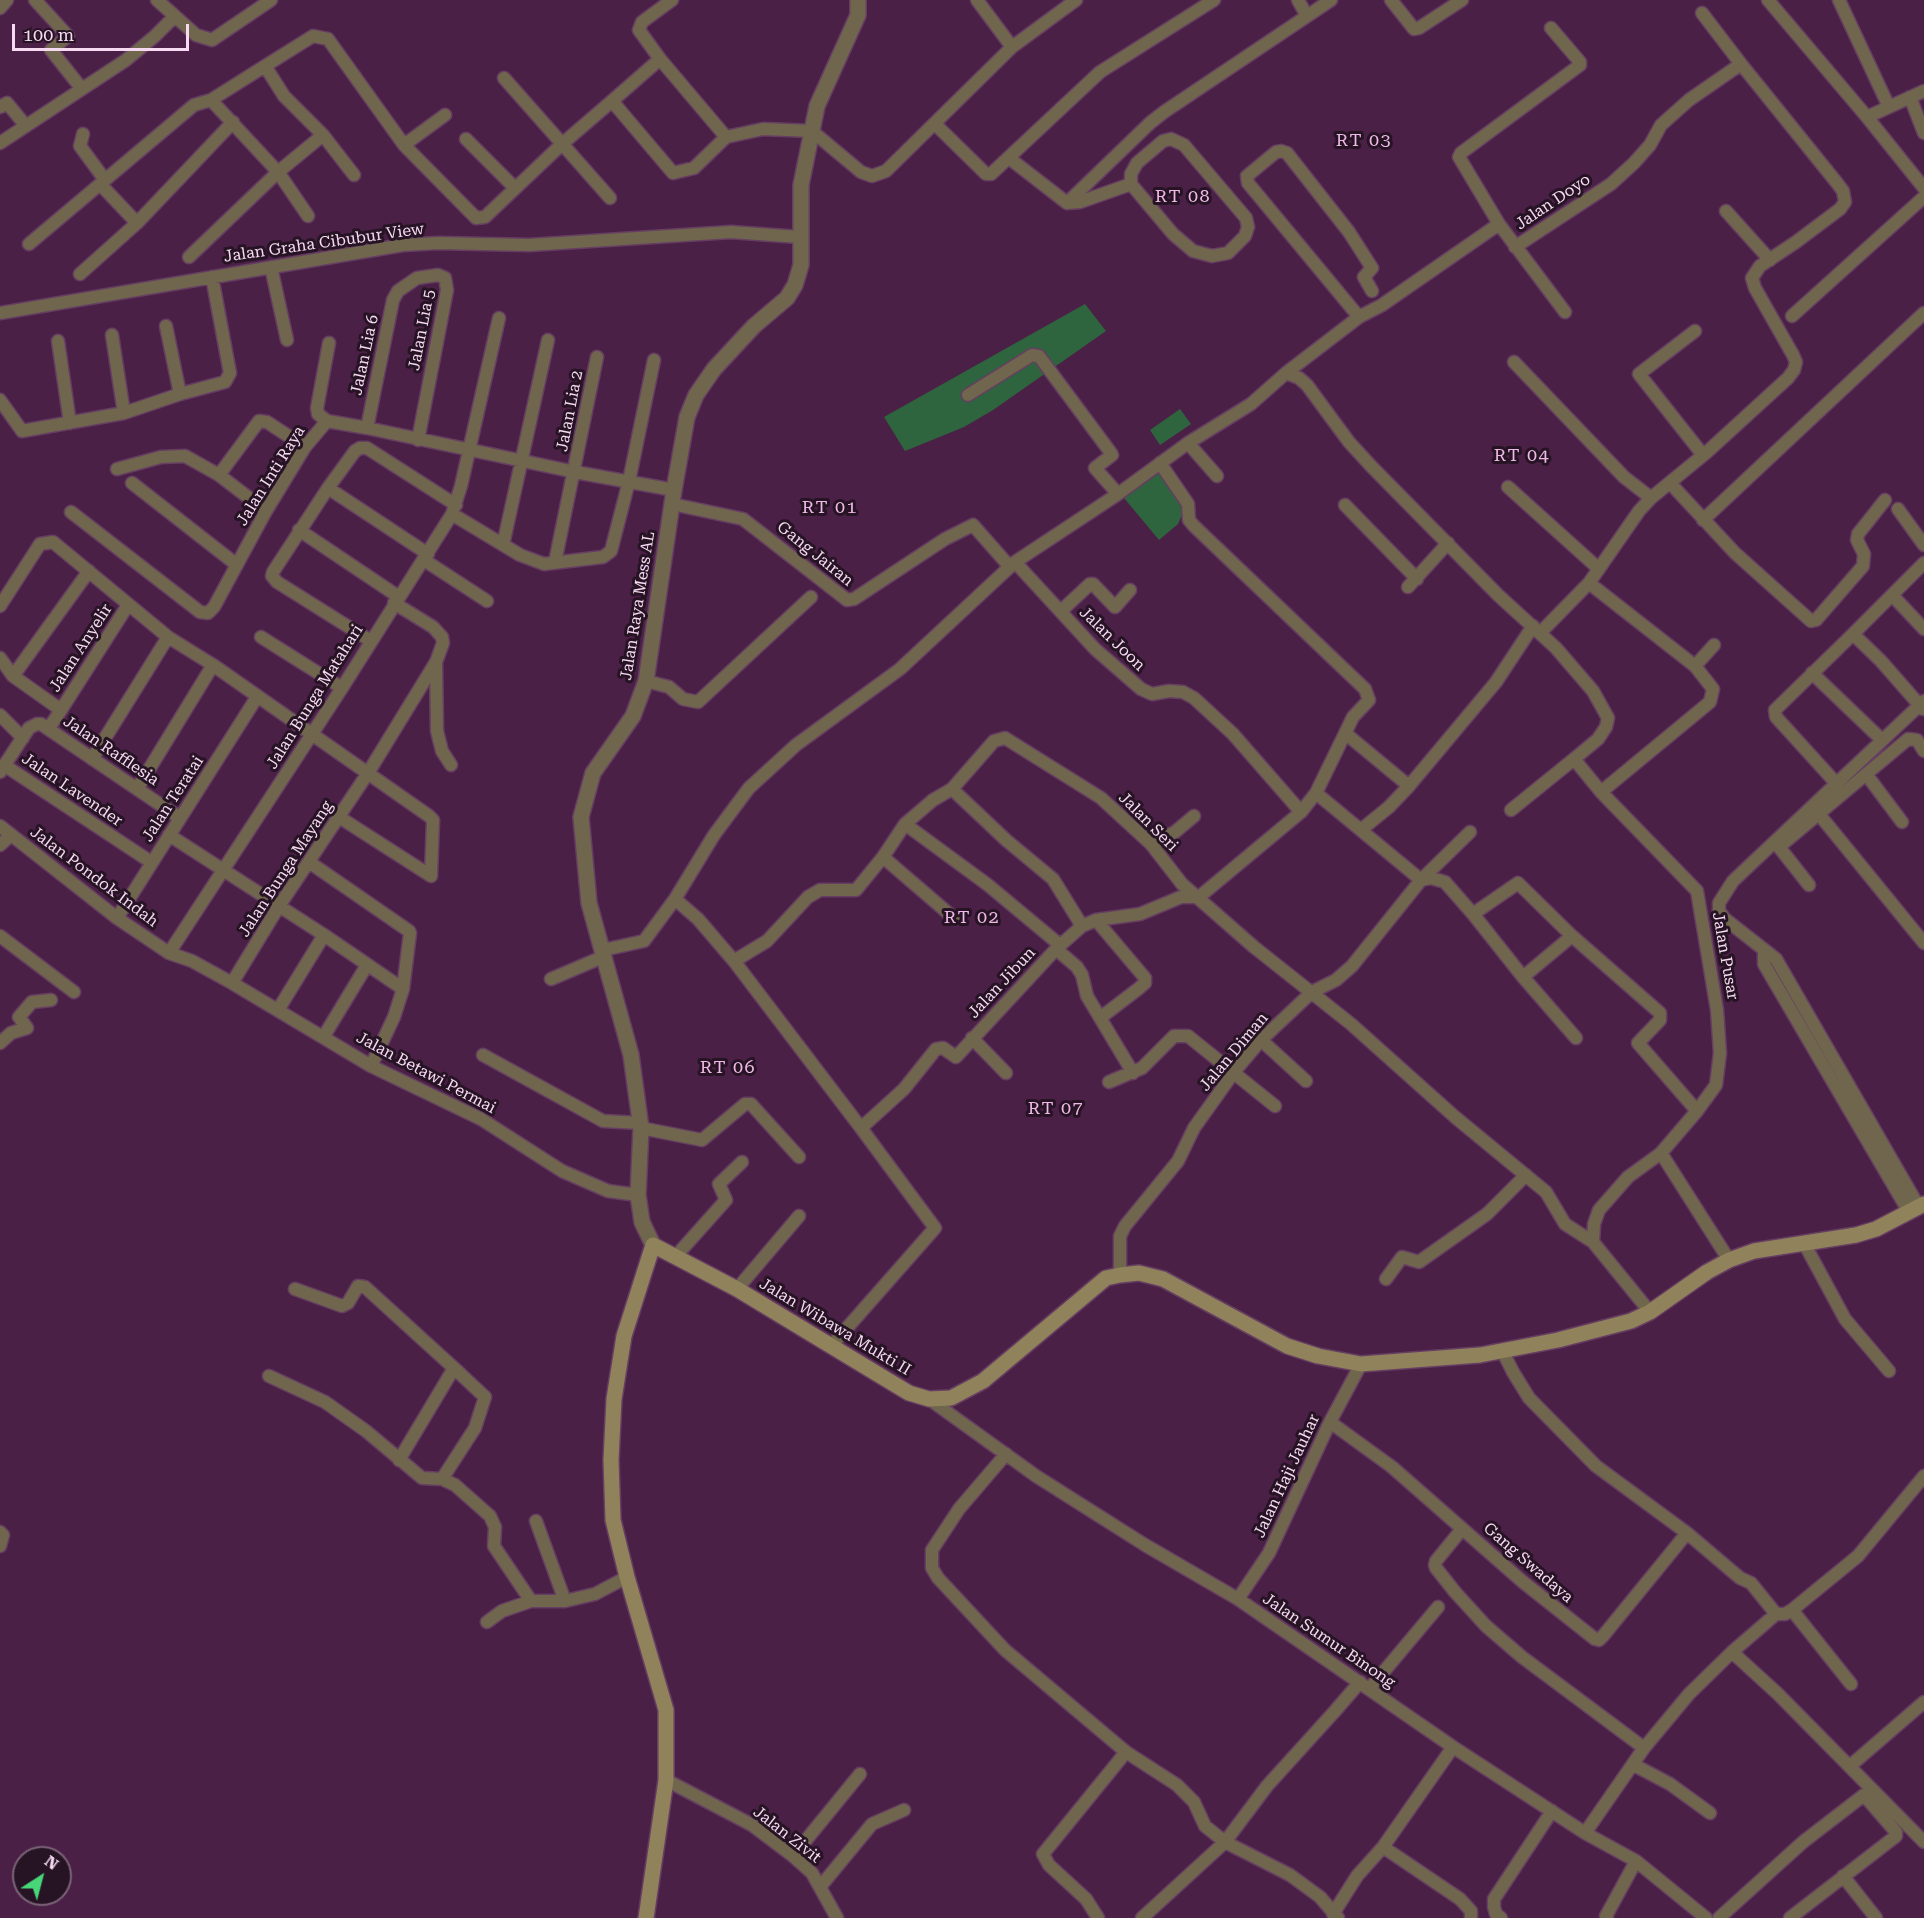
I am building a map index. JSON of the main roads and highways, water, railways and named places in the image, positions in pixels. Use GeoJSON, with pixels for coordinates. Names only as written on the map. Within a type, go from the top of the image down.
{"type":"FeatureCollection","features":[{"type":"Feature","properties":{"kind":"main road","name":"Jalan Wibawa Mukti II"},"geometry":{"type":"LineString","coordinates":[[646,1918],[666,1780],[666,1710],[627,1577],[614,1520],[611,1460],[614,1399],[624,1336],[653,1245],[736,1289],[909,1393],[929,1399],[951,1398],[982,1381],[1106,1278],[1120,1275],[1139,1273],[1163,1279],[1287,1346],[1318,1356],[1361,1364],[1503,1352],[1631,1321],[1650,1312],[1728,1260],[1754,1251],[1856,1235],[1876,1229],[1917,1207]]}},
{"type":"Feature","properties":{"kind":"district","name":"RT 03"},"geometry":{"type":"Point","coordinates":[1364,141]}},
{"type":"Feature","properties":{"kind":"district","name":"RT 08"},"geometry":{"type":"Point","coordinates":[1183,197]}},
{"type":"Feature","properties":{"kind":"district","name":"RT 04"},"geometry":{"type":"Point","coordinates":[1522,456]}},
{"type":"Feature","properties":{"kind":"district","name":"RT 01"},"geometry":{"type":"Point","coordinates":[830,508]}},
{"type":"Feature","properties":{"kind":"district","name":"RT 02"},"geometry":{"type":"Point","coordinates":[972,918]}},
{"type":"Feature","properties":{"kind":"district","name":"RT 06"},"geometry":{"type":"Point","coordinates":[728,1068]}},
{"type":"Feature","properties":{"kind":"district","name":"RT 07"},"geometry":{"type":"Point","coordinates":[1056,1109]}}]}
